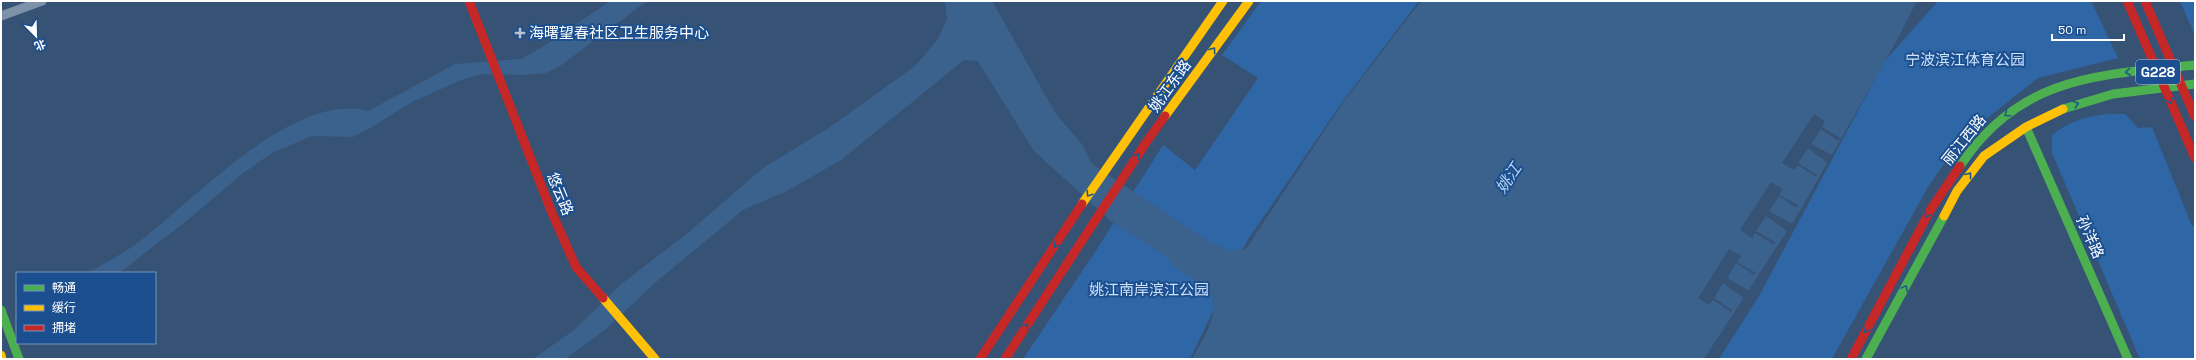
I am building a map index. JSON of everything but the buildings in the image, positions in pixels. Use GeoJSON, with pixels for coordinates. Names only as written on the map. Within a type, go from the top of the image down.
{"type":"FeatureCollection","features":[{"type":"Feature","properties":{"kind":"main road","name":"悠云路"},"geometry":{"type":"LineString","coordinates":[[469,1],[552,213],[576,267],[631,333],[655,359]]}},
{"type":"Feature","properties":{"kind":"main road","name":"姚江东路"},"geometry":{"type":"LineString","coordinates":[[980,359],[1101,176],[1223,1]]}},
{"type":"Feature","properties":{"kind":"main road","name":"姚江东路"},"geometry":{"type":"LineString","coordinates":[[1005,359],[1145,144],[1249,1]]}},
{"type":"Feature","properties":{"kind":"main road","name":"G228"},"geometry":{"type":"LineString","coordinates":[[2127,1],[2195,158]]}},
{"type":"Feature","properties":{"kind":"main road","name":"G228"},"geometry":{"type":"LineString","coordinates":[[2145,1],[2195,117]]}},
{"type":"Feature","properties":{"kind":"main road","name":"丽江西路"},"geometry":{"type":"LineString","coordinates":[[1851,359],[1931,209],[1968,154],[1996,122],[2022,104],[2054,88],[2102,75],[2195,65]]}},
{"type":"Feature","properties":{"kind":"main road","name":"丽江西路"},"geometry":{"type":"LineString","coordinates":[[1866,359],[1957,191],[1984,156],[2026,127],[2071,105],[2113,94],[2195,84]]}},
{"type":"Feature","properties":{"kind":"main road","name":"孙洋路"},"geometry":{"type":"LineString","coordinates":[[2026,127],[2128,359]]}},
{"type":"Feature","properties":{"kind":"main road"},"geometry":{"type":"LineString","coordinates":[[1,310],[19,359]]}},
{"type":"Feature","properties":{"kind":"main road"},"geometry":{"type":"LineString","coordinates":[[1,355],[2,359]]}},
{"type":"Feature","properties":{"kind":"street"},"geometry":{"type":"LineString","coordinates":[[1,16],[42,1]]}},
{"type":"Feature","properties":{"kind":"green space","name":"姚江南岸滨江公园"},"geometry":{"type":"Polygon","coordinates":[[[1261,1],[1419,1],[1343,101],[1247,241],[1190,359],[1023,359],[1095,252],[1163,145],[1195,170],[1258,78],[1222,55],[1261,1]]]}},
{"type":"Feature","properties":{"kind":"green space","name":"宁波滨江体育公园"},"geometry":{"type":"Polygon","coordinates":[[[1938,1],[2091,1],[2118,58],[2038,78],[1961,139],[1928,187],[1832,359],[1719,359],[1759,296],[1884,62],[1938,1]]]}},
{"type":"Feature","properties":{"kind":"green space"},"geometry":{"type":"Polygon","coordinates":[[[2180,1],[2195,1],[2195,36],[2180,1]]]}},
{"type":"Feature","properties":{"kind":"green space"},"geometry":{"type":"Polygon","coordinates":[[[2106,114],[2125,114],[2138,128],[2152,127],[2192,226],[2195,226],[2195,359],[2140,359],[2052,153],[2052,135],[2058,130],[2078,120],[2106,114]]]}},
{"type":"Feature","properties":{"kind":"water"},"geometry":{"type":"Polygon","coordinates":[[[610,1],[647,1],[563,64],[546,73],[525,75],[482,74],[461,80],[410,103],[353,137],[312,136],[272,153],[242,174],[184,223],[120,272],[90,272],[140,241],[246,153],[277,133],[308,117],[339,109],[368,111],[455,64],[521,59],[544,46],[610,1]]]}},
{"type":"Feature","properties":{"kind":"water","name":"姚江"},"geometry":{"type":"Polygon","coordinates":[[[945,1],[992,1],[1056,114],[1082,144],[1092,164],[1210,242],[1228,250],[1246,249],[1344,101],[1421,1],[1917,1],[1897,40],[1800,211],[1704,359],[1192,359],[1209,327],[1214,309],[1213,301],[1206,289],[1197,281],[1172,265],[1169,258],[1112,222],[1034,151],[978,61],[964,60],[841,160],[787,191],[743,210],[656,282],[605,330],[566,359],[533,359],[574,330],[620,285],[689,232],[766,166],[827,129],[915,66],[938,39],[947,19],[945,1]]]}},
{"type":"Feature","properties":{"kind":"pier"},"geometry":{"type":"Polygon","coordinates":[[[1814,114],[1825,121],[1822,127],[1840,138],[1838,141],[1821,129],[1811,144],[1834,156],[1829,164],[1808,148],[1798,163],[1817,175],[1816,177],[1798,165],[1794,170],[1782,163],[1814,114]]]}},
{"type":"Feature","properties":{"kind":"pier"},"geometry":{"type":"Polygon","coordinates":[[[1771,182],[1783,189],[1779,195],[1798,205],[1796,208],[1779,196],[1769,211],[1792,224],[1787,231],[1766,216],[1756,231],[1775,242],[1774,245],[1755,233],[1752,238],[1740,230],[1771,182]]]}},
{"type":"Feature","properties":{"kind":"pier"},"geometry":{"type":"Polygon","coordinates":[[[1729,249],[1741,256],[1737,262],[1756,273],[1754,275],[1736,263],[1727,278],[1749,291],[1745,299],[1723,283],[1714,298],[1732,310],[1731,312],[1713,300],[1709,305],[1698,298],[1729,249]]]}},
{"type":"Feature","properties":{"kind":"traffic: fast"},"geometry":{"type":"LineString","coordinates":[[1960,166],[1983,136],[2008,114],[2035,97],[2063,86],[2093,78],[2125,72],[2195,65]]}},
{"type":"Feature","properties":{"kind":"traffic: fast"},"geometry":{"type":"LineString","coordinates":[[2063,109],[2113,94],[2195,84]]}},
{"type":"Feature","properties":{"kind":"traffic: fast"},"geometry":{"type":"LineString","coordinates":[[2026,127],[2128,359]]}},
{"type":"Feature","properties":{"kind":"traffic: fast"},"geometry":{"type":"LineString","coordinates":[[1866,359],[1944,216]]}},
{"type":"Feature","properties":{"kind":"traffic: fast"},"geometry":{"type":"LineString","coordinates":[[1,310],[19,359]]}},
{"type":"Feature","properties":{"kind":"traffic: slow"},"geometry":{"type":"LineString","coordinates":[[1082,204],[1223,1]]}},
{"type":"Feature","properties":{"kind":"traffic: slow"},"geometry":{"type":"LineString","coordinates":[[1165,116],[1249,1]]}},
{"type":"Feature","properties":{"kind":"traffic: slow"},"geometry":{"type":"LineString","coordinates":[[1944,216],[1957,191],[1984,156],[2026,127],[2063,109]]}},
{"type":"Feature","properties":{"kind":"traffic: slow"},"geometry":{"type":"LineString","coordinates":[[603,298],[655,359]]}},
{"type":"Feature","properties":{"kind":"traffic: slow"},"geometry":{"type":"LineString","coordinates":[[1,355],[2,359]]}},
{"type":"Feature","properties":{"kind":"traffic: jam"},"geometry":{"type":"LineString","coordinates":[[469,1],[552,213],[576,267],[603,298]]}},
{"type":"Feature","properties":{"kind":"traffic: jam"},"geometry":{"type":"LineString","coordinates":[[2127,1],[2195,158]]}},
{"type":"Feature","properties":{"kind":"traffic: jam"},"geometry":{"type":"LineString","coordinates":[[2145,1],[2195,117]]}},
{"type":"Feature","properties":{"kind":"traffic: jam"},"geometry":{"type":"LineString","coordinates":[[1005,359],[1145,144],[1165,116]]}},
{"type":"Feature","properties":{"kind":"traffic: jam"},"geometry":{"type":"LineString","coordinates":[[1851,359],[1931,209],[1960,166]]}},
{"type":"Feature","properties":{"kind":"traffic: jam"},"geometry":{"type":"LineString","coordinates":[[980,359],[1082,204]]}},
{"type":"Feature","properties":{"kind":"place","name":"海曙望春社区卫生服务中心"},"geometry":{"type":"Point","coordinates":[520,33]}}]}
